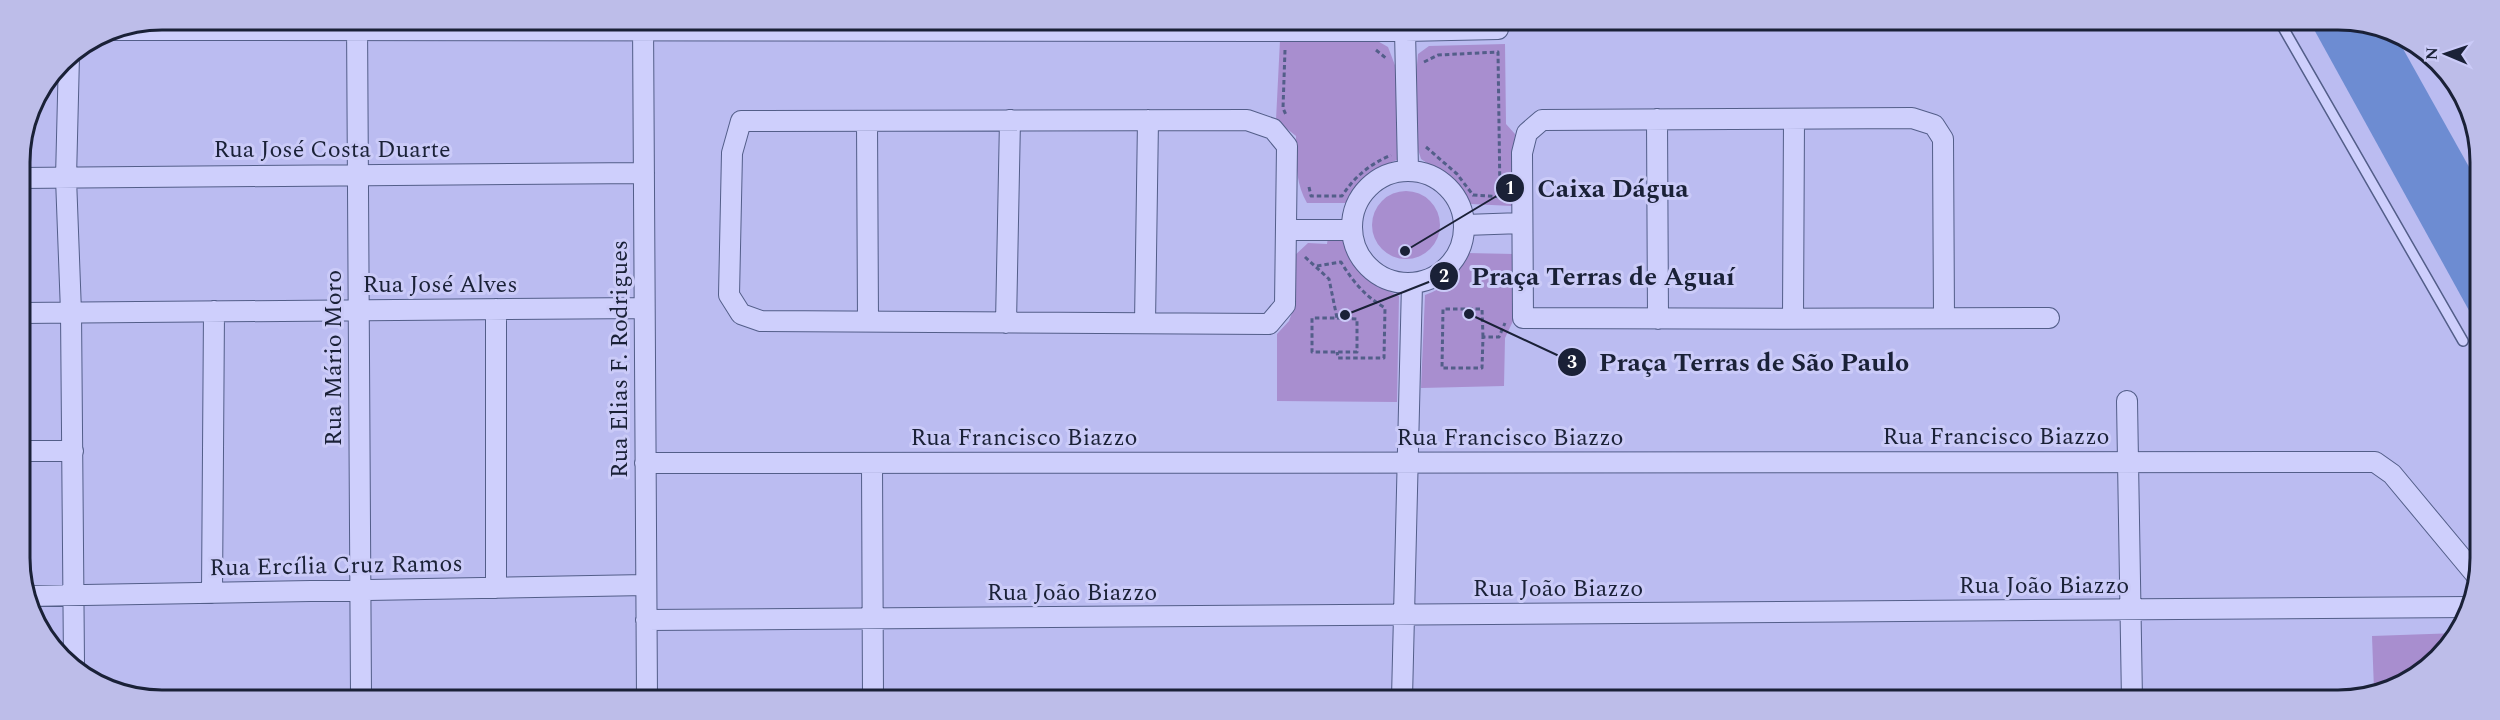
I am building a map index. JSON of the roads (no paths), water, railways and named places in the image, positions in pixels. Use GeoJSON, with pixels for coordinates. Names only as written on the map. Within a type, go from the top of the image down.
{"type":"FeatureCollection","features":[{"type":"Feature","properties":{"kind":"street","name":"Rua Mário Moro"},"geometry":{"type":"LineString","coordinates":[[357,30],[361,690]]}},
{"type":"Feature","properties":{"kind":"street","name":"Rua Elias F. Rodrigues"},"geometry":{"type":"LineString","coordinates":[[643,30],[647,690]]}},
{"type":"Feature","properties":{"kind":"street"},"geometry":{"type":"LineString","coordinates":[[1394,30],[1424,30]]}},
{"type":"Feature","properties":{"kind":"street"},"geometry":{"type":"LineString","coordinates":[[1405,31],[1408,170]]}},
{"type":"Feature","properties":{"kind":"street"},"geometry":{"type":"LineString","coordinates":[[69,69],[66,178],[71,312],[74,656]]}},
{"type":"Feature","properties":{"kind":"street"},"geometry":{"type":"LineString","coordinates":[[1944,318],[1944,139],[1934,125],[1912,118],[1542,120],[1527,133],[1522,153],[1523,318],[1658,318],[1794,318],[1944,318],[2049,318]]}},
{"type":"Feature","properties":{"kind":"street"},"geometry":{"type":"LineString","coordinates":[[1657,119],[1658,318]]}},
{"type":"Feature","properties":{"kind":"street"},"geometry":{"type":"LineString","coordinates":[[1794,119],[1794,318]]}},
{"type":"Feature","properties":{"kind":"street"},"geometry":{"type":"LineString","coordinates":[[1006,323],[1010,120]]}},
{"type":"Feature","properties":{"kind":"street"},"geometry":{"type":"LineString","coordinates":[[1010,120],[1247,120],[1273,129],[1287,146],[1286,305],[1269,324],[761,321],[741,314],[729,295],[732,153],[741,121],[1010,120]]}},
{"type":"Feature","properties":{"kind":"street"},"geometry":{"type":"LineString","coordinates":[[1145,323],[1148,120]]}},
{"type":"Feature","properties":{"kind":"street"},"geometry":{"type":"LineString","coordinates":[[867,121],[868,321]]}},
{"type":"Feature","properties":{"kind":"street"},"geometry":{"type":"LineString","coordinates":[[1408,170],[1429,174],[1448,186],[1460,204],[1465,225],[1461,246],[1450,265],[1433,278],[1412,284],[1390,281],[1370,270],[1357,251],[1351,230],[1355,207],[1367,188],[1386,174],[1408,170]]}},
{"type":"Feature","properties":{"kind":"street","name":"Rua José Costa Duarte"},"geometry":{"type":"LineString","coordinates":[[30,178],[644,173]]}},
{"type":"Feature","properties":{"kind":"street"},"geometry":{"type":"LineString","coordinates":[[1465,225],[1522,223]]}},
{"type":"Feature","properties":{"kind":"street"},"geometry":{"type":"LineString","coordinates":[[1286,230],[1351,230]]}},
{"type":"Feature","properties":{"kind":"street"},"geometry":{"type":"LineString","coordinates":[[1402,690],[1412,284]]}},
{"type":"Feature","properties":{"kind":"street","name":"Rua José Alves"},"geometry":{"type":"LineString","coordinates":[[30,313],[644,308]]}},
{"type":"Feature","properties":{"kind":"street"},"geometry":{"type":"LineString","coordinates":[[496,309],[496,588]]}},
{"type":"Feature","properties":{"kind":"street"},"geometry":{"type":"LineString","coordinates":[[212,593],[214,311]]}},
{"type":"Feature","properties":{"kind":"street"},"geometry":{"type":"LineString","coordinates":[[2127,401],[2132,690]]}},
{"type":"Feature","properties":{"kind":"street"},"geometry":{"type":"LineString","coordinates":[[30,451],[73,451]]}},
{"type":"Feature","properties":{"kind":"street","name":"Rua Francisco Biazzo"},"geometry":{"type":"LineString","coordinates":[[645,464],[2374,462],[2392,474],[2469,567]]}},
{"type":"Feature","properties":{"kind":"street"},"geometry":{"type":"LineString","coordinates":[[872,463],[873,690]]}},
{"type":"Feature","properties":{"kind":"street","name":"Rua Ercília Cruz Ramos"},"geometry":{"type":"LineString","coordinates":[[36,596],[646,585]]}},
{"type":"Feature","properties":{"kind":"street","name":"Rua João Biazzo"},"geometry":{"type":"LineString","coordinates":[[646,620],[2461,607]]}},
{"type":"Feature","properties":{"kind":"lane"},"geometry":{"type":"LineString","coordinates":[[2284,30],[2463,341]]}},
{"type":"Feature","properties":{"kind":"place","name":"Caixa Dágua"},"geometry":{"type":"Point","coordinates":[1405,251]}},
{"type":"Feature","properties":{"kind":"place","name":"Praça Terras de São Paulo"},"geometry":{"type":"Point","coordinates":[1469,314]}},
{"type":"Feature","properties":{"kind":"place","name":"Praça Terras de Aguaí"},"geometry":{"type":"Point","coordinates":[1345,315]}}]}
